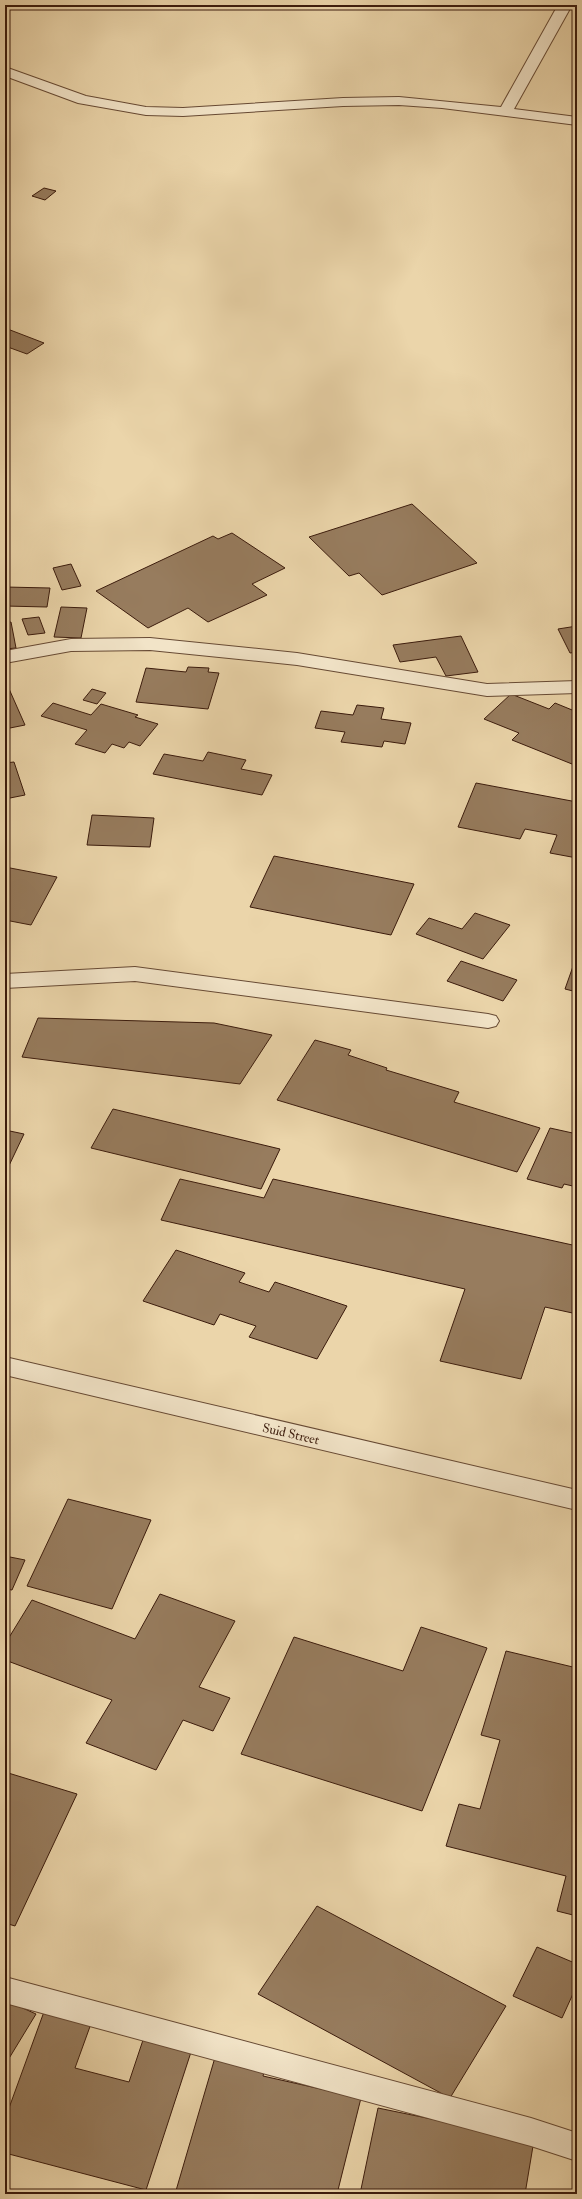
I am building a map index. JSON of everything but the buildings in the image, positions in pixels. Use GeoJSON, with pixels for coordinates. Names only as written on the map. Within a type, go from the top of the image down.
{"type":"FeatureCollection","features":[{"type":"Feature","properties":{"kind":"street"},"geometry":{"type":"LineString","coordinates":[[505,112],[565,5]]}},
{"type":"Feature","properties":{"kind":"street"},"geometry":{"type":"LineString","coordinates":[[5,71],[58,92],[83,100],[125,108],[160,112],[343,102],[399,101],[505,112],[577,122]]}},
{"type":"Feature","properties":{"kind":"street"},"geometry":{"type":"LineString","coordinates":[[5,657],[71,645],[150,644],[297,659],[487,690],[577,687]]}},
{"type":"Feature","properties":{"kind":"street"},"geometry":{"type":"LineString","coordinates":[[5,981],[53,977],[135,974],[488,1021]]}},
{"type":"Feature","properties":{"kind":"street","name":"Suid Street"},"geometry":{"type":"LineString","coordinates":[[5,1366],[577,1500]]}},
{"type":"Feature","properties":{"kind":"street"},"geometry":{"type":"LineString","coordinates":[[5,1990],[523,2130],[577,2147]]}}]}
